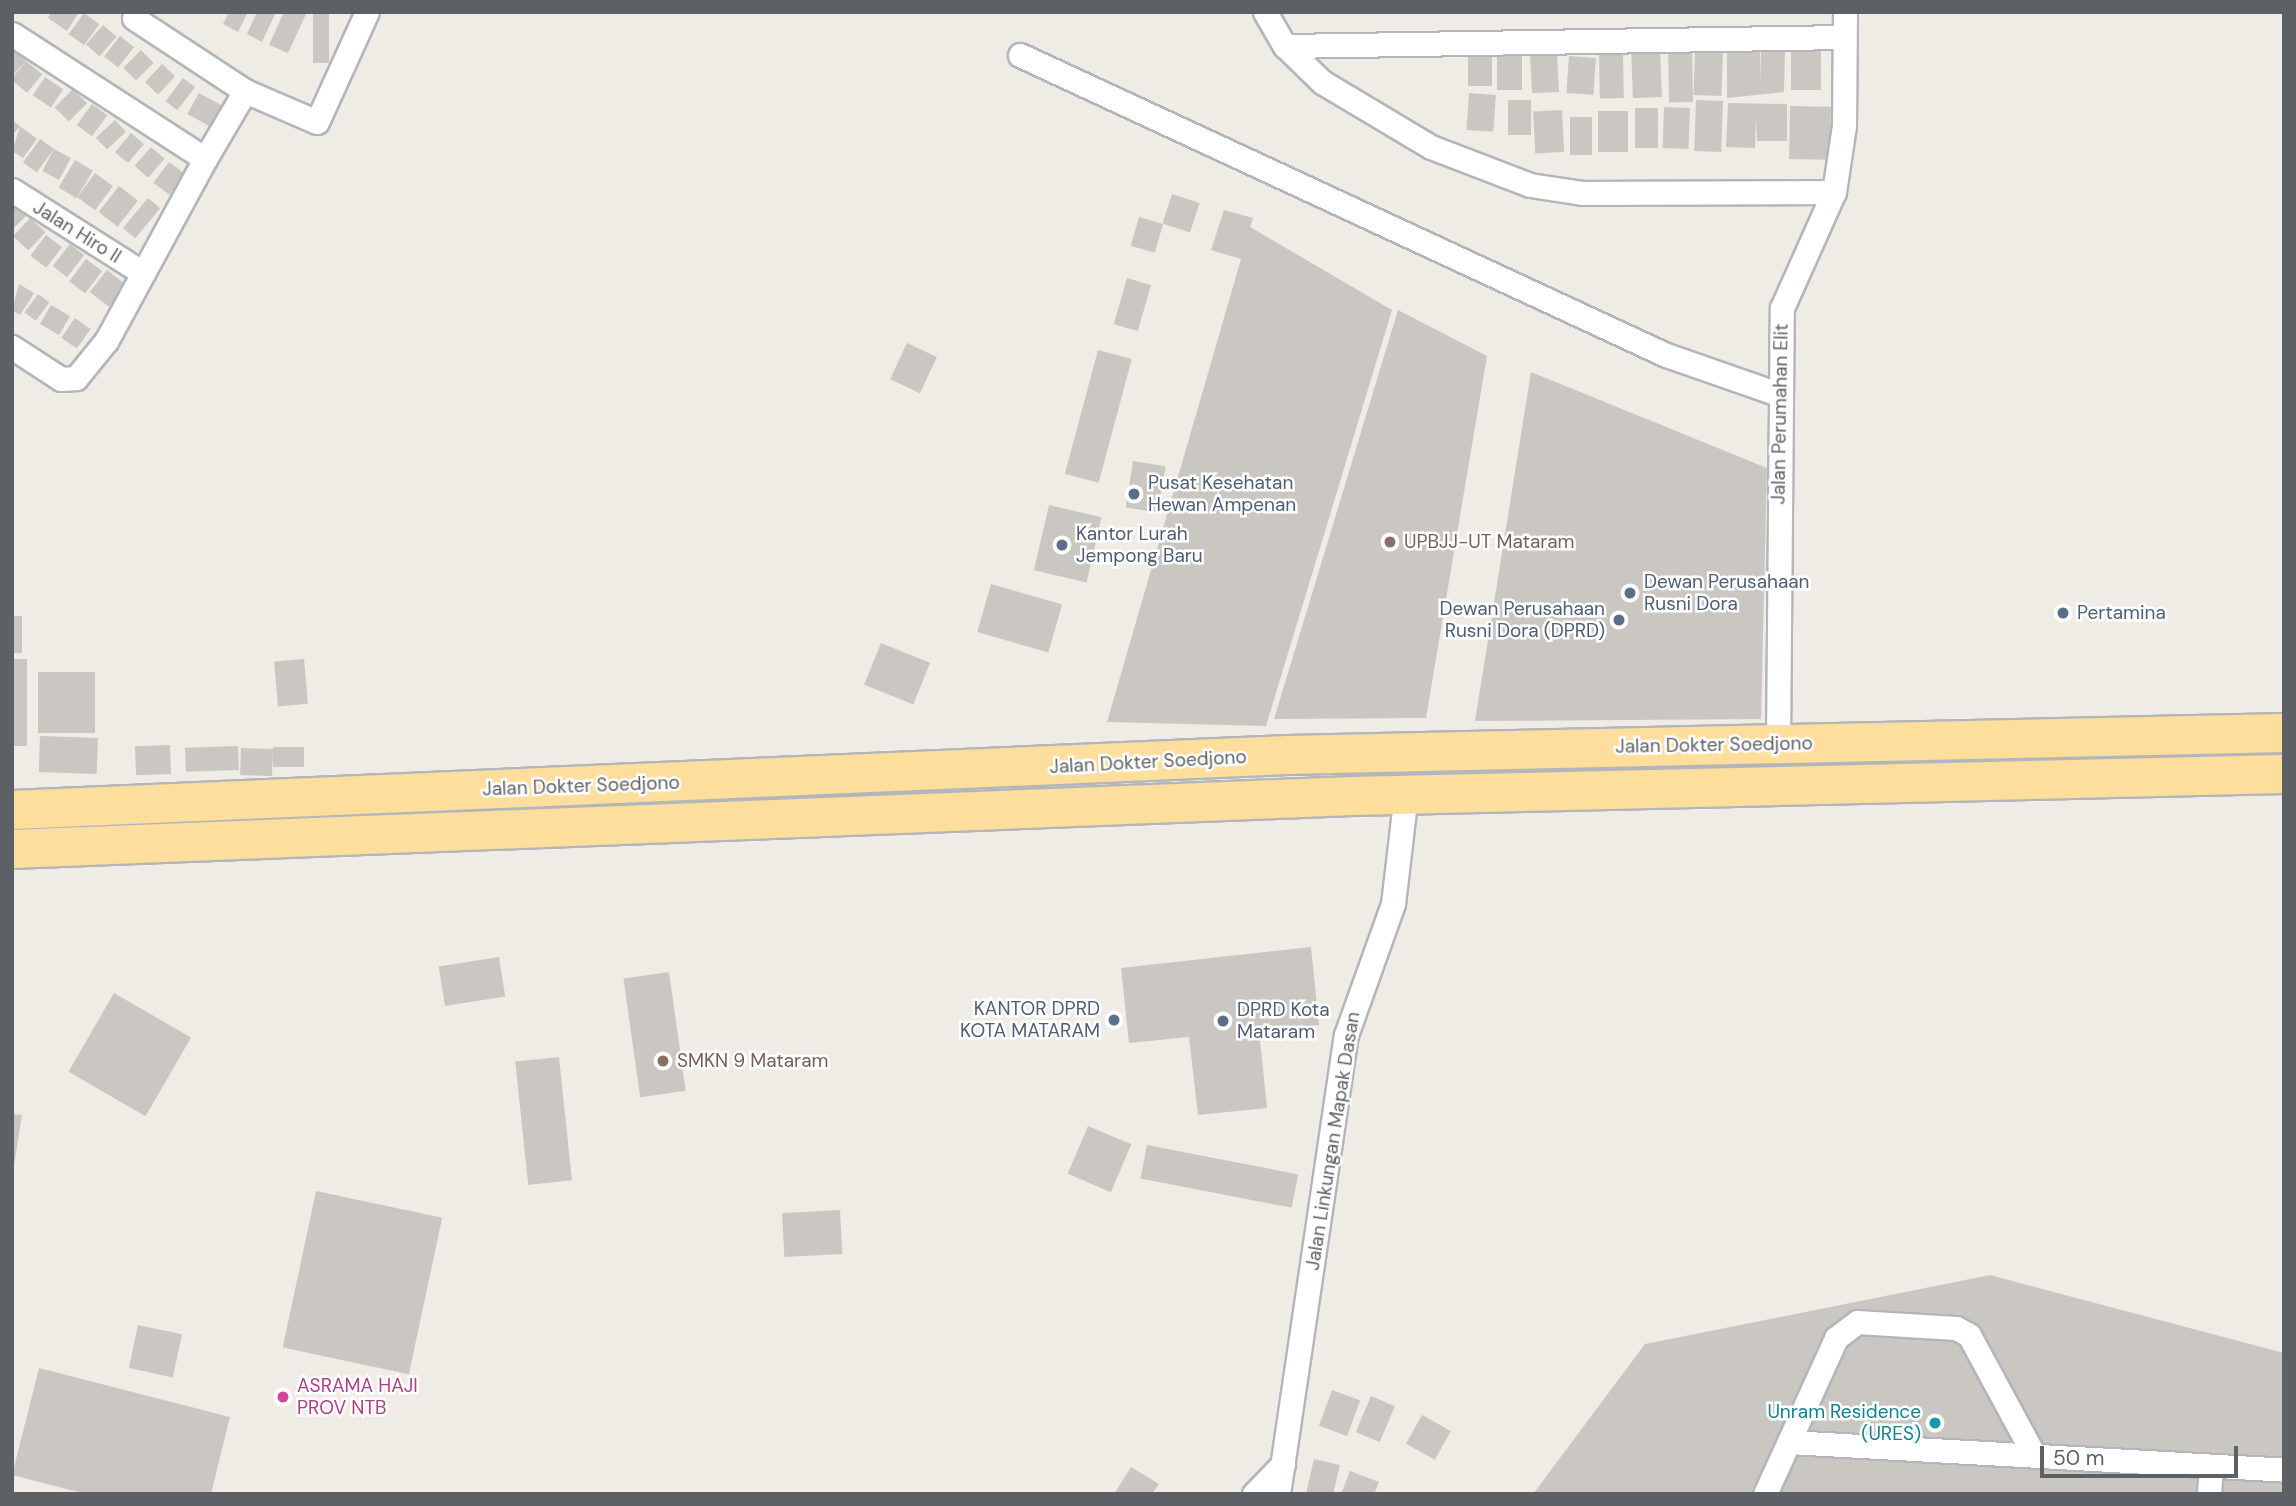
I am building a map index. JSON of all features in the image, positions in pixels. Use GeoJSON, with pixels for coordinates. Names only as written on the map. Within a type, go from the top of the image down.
{"type":"FeatureCollection","features":[{"type":"Feature","properties":{"kind":"highway"},"geometry":{"type":"LineString","coordinates":[[2227,733],[2228,774]]}},
{"type":"Feature","properties":{"kind":"highway","name":"Jalan Dokter Soedjono"},"geometry":{"type":"LineString","coordinates":[[12,810],[1301,755],[2284,733]]}},
{"type":"Feature","properties":{"kind":"highway","name":"Jalan Dokter Soedjono"},"geometry":{"type":"LineString","coordinates":[[12,849],[1406,794],[2284,774]]}},
{"type":"Feature","properties":{"kind":"street"},"geometry":{"type":"LineString","coordinates":[[134,18],[245,91],[317,122],[367,12]]}},
{"type":"Feature","properties":{"kind":"street"},"geometry":{"type":"LineString","coordinates":[[1265,12],[1285,46],[1322,82],[1431,147],[1530,185],[1583,193],[1834,192]]}},
{"type":"Feature","properties":{"kind":"street","name":"Jalan Perumahan Elit"},"geometry":{"type":"LineString","coordinates":[[1778,744],[1778,394],[1782,308],[1834,192],[1844,126],[1845,12]]}},
{"type":"Feature","properties":{"kind":"street"},"geometry":{"type":"LineString","coordinates":[[12,34],[205,159]]}},
{"type":"Feature","properties":{"kind":"street"},"geometry":{"type":"LineString","coordinates":[[1285,46],[1844,37]]}},
{"type":"Feature","properties":{"kind":"street"},"geometry":{"type":"LineString","coordinates":[[1020,55],[1666,355],[1778,394]]}},
{"type":"Feature","properties":{"kind":"street"},"geometry":{"type":"LineString","coordinates":[[12,347],[61,379],[76,378],[106,341],[245,91]]}},
{"type":"Feature","properties":{"kind":"street","name":"Jalan Hiro II"},"geometry":{"type":"LineString","coordinates":[[12,190],[143,273]]}},
{"type":"Feature","properties":{"kind":"street","name":"Jalan Linkungan Mapak Dasan"},"geometry":{"type":"LineString","coordinates":[[1278,1494],[1346,1035],[1393,904],[1406,794]]}},
{"type":"Feature","properties":{"kind":"street"},"geometry":{"type":"LineString","coordinates":[[1765,1494],[1836,1338],[1857,1322],[1956,1328],[1969,1335],[2034,1455]]}},
{"type":"Feature","properties":{"kind":"street"},"geometry":{"type":"LineString","coordinates":[[1788,1441],[2284,1470]]}},
{"type":"Feature","properties":{"kind":"street"},"geometry":{"type":"LineString","coordinates":[[1254,1494],[1283,1464]]}},
{"type":"Feature","properties":{"kind":"street"},"geometry":{"type":"LineString","coordinates":[[2209,1494],[2211,1466]]}},
{"type":"Feature","properties":{"kind":"building"},"geometry":{"type":"Polygon","coordinates":[[[51,12],[78,14],[67,31],[48,18],[51,12]]]}},
{"type":"Feature","properties":{"kind":"building"},"geometry":{"type":"Polygon","coordinates":[[[229,12],[248,12],[238,32],[223,24],[229,12]]]}},
{"type":"Feature","properties":{"kind":"building"},"geometry":{"type":"Polygon","coordinates":[[[257,12],[276,12],[262,42],[247,34],[257,12]]]}},
{"type":"Feature","properties":{"kind":"building"},"geometry":{"type":"Polygon","coordinates":[[[284,12],[307,12],[288,53],[269,45],[284,12]]]}},
{"type":"Feature","properties":{"kind":"building"},"geometry":{"type":"Polygon","coordinates":[[[313,12],[329,12],[329,63],[313,63],[313,12]]]}},
{"type":"Feature","properties":{"kind":"building"},"geometry":{"type":"Polygon","coordinates":[[[84,13],[99,24],[84,45],[69,34],[84,13]]]}},
{"type":"Feature","properties":{"kind":"building"},"geometry":{"type":"Polygon","coordinates":[[[103,25],[117,37],[100,56],[86,45],[103,25]]]}},
{"type":"Feature","properties":{"kind":"building"},"geometry":{"type":"Polygon","coordinates":[[[120,36],[134,47],[118,68],[104,56],[120,36]]]}},
{"type":"Feature","properties":{"kind":"building"},"geometry":{"type":"Polygon","coordinates":[[[1727,42],[1760,42],[1760,83],[1761,50],[1785,50],[1784,92],[1727,98],[1727,42]]]}},
{"type":"Feature","properties":{"kind":"building"},"geometry":{"type":"Polygon","coordinates":[[[1668,43],[1692,43],[1693,102],[1669,102],[1668,43]]]}},
{"type":"Feature","properties":{"kind":"building"},"geometry":{"type":"Polygon","coordinates":[[[1660,44],[1662,97],[1633,98],[1631,45],[1660,44]]]}},
{"type":"Feature","properties":{"kind":"building"},"geometry":{"type":"Polygon","coordinates":[[[1791,46],[1821,46],[1821,90],[1791,90],[1791,46]]]}},
{"type":"Feature","properties":{"kind":"building"},"geometry":{"type":"Polygon","coordinates":[[[1497,49],[1522,49],[1522,90],[1497,90],[1497,49]]]}},
{"type":"Feature","properties":{"kind":"building"},"geometry":{"type":"Polygon","coordinates":[[[15,50],[26,61],[12,76],[12,52],[15,50]]]}},
{"type":"Feature","properties":{"kind":"building"},"geometry":{"type":"Polygon","coordinates":[[[141,50],[154,63],[136,80],[123,68],[141,50]]]}},
{"type":"Feature","properties":{"kind":"building"},"geometry":{"type":"Polygon","coordinates":[[[1695,50],[1723,51],[1721,96],[1693,95],[1695,50]]]}},
{"type":"Feature","properties":{"kind":"building"},"geometry":{"type":"Polygon","coordinates":[[[1599,52],[1623,52],[1624,98],[1600,98],[1599,52]]]}},
{"type":"Feature","properties":{"kind":"building"},"geometry":{"type":"Polygon","coordinates":[[[1557,53],[1559,92],[1532,93],[1530,54],[1557,53]]]}},
{"type":"Feature","properties":{"kind":"building"},"geometry":{"type":"Polygon","coordinates":[[[1569,56],[1596,58],[1593,95],[1566,93],[1569,56]]]}},
{"type":"Feature","properties":{"kind":"building"},"geometry":{"type":"Polygon","coordinates":[[[1468,57],[1492,57],[1492,86],[1468,86],[1468,57]]]}},
{"type":"Feature","properties":{"kind":"building"},"geometry":{"type":"Polygon","coordinates":[[[26,61],[42,74],[27,93],[12,81],[26,61]]]}},
{"type":"Feature","properties":{"kind":"building"},"geometry":{"type":"Polygon","coordinates":[[[162,64],[175,76],[158,95],[145,82],[162,64]]]}},
{"type":"Feature","properties":{"kind":"building"},"geometry":{"type":"Polygon","coordinates":[[[45,77],[63,89],[51,108],[33,95],[45,77]]]}},
{"type":"Feature","properties":{"kind":"building"},"geometry":{"type":"Polygon","coordinates":[[[183,78],[195,87],[178,110],[166,101],[183,78]]]}},
{"type":"Feature","properties":{"kind":"building"},"geometry":{"type":"Polygon","coordinates":[[[73,89],[87,103],[69,122],[55,107],[73,89]]]}},
{"type":"Feature","properties":{"kind":"building"},"geometry":{"type":"Polygon","coordinates":[[[199,93],[224,107],[213,128],[187,114],[199,93]]]}},
{"type":"Feature","properties":{"kind":"building"},"geometry":{"type":"Polygon","coordinates":[[[1469,93],[1496,95],[1493,132],[1466,130],[1469,93]]]}},
{"type":"Feature","properties":{"kind":"building"},"geometry":{"type":"Polygon","coordinates":[[[1508,100],[1531,100],[1531,135],[1508,135],[1508,100]]]}},
{"type":"Feature","properties":{"kind":"building"},"geometry":{"type":"Polygon","coordinates":[[[1696,100],[1723,101],[1721,152],[1694,151],[1696,100]]]}},
{"type":"Feature","properties":{"kind":"building"},"geometry":{"type":"Polygon","coordinates":[[[1728,103],[1787,104],[1787,141],[1757,141],[1756,117],[1755,148],[1726,147],[1728,103]]]}},
{"type":"Feature","properties":{"kind":"building"},"geometry":{"type":"Polygon","coordinates":[[[92,104],[107,115],[92,136],[77,125],[92,104]]]}},
{"type":"Feature","properties":{"kind":"building"},"geometry":{"type":"Polygon","coordinates":[[[1790,106],[1831,107],[1830,160],[1789,159],[1790,106]]]}},
{"type":"Feature","properties":{"kind":"building"},"geometry":{"type":"Polygon","coordinates":[[[1664,107],[1690,108],[1689,149],[1663,148],[1664,107]]]}},
{"type":"Feature","properties":{"kind":"building"},"geometry":{"type":"Polygon","coordinates":[[[1635,108],[1658,108],[1658,148],[1635,148],[1635,108]]]}},
{"type":"Feature","properties":{"kind":"building"},"geometry":{"type":"Polygon","coordinates":[[[1562,110],[1564,152],[1535,153],[1533,112],[1562,110]]]}},
{"type":"Feature","properties":{"kind":"building"},"geometry":{"type":"Polygon","coordinates":[[[1598,111],[1628,111],[1628,152],[1598,152],[1598,111]]]}},
{"type":"Feature","properties":{"kind":"building"},"geometry":{"type":"Polygon","coordinates":[[[1570,117],[1592,117],[1592,155],[1570,155],[1570,117]]]}},
{"type":"Feature","properties":{"kind":"building"},"geometry":{"type":"Polygon","coordinates":[[[12,120],[37,139],[23,158],[12,151],[20,127],[12,135],[12,120]]]}},
{"type":"Feature","properties":{"kind":"building"},"geometry":{"type":"Polygon","coordinates":[[[115,120],[126,132],[107,149],[96,138],[115,120]]]}},
{"type":"Feature","properties":{"kind":"building"},"geometry":{"type":"Polygon","coordinates":[[[131,133],[144,144],[128,163],[115,152],[131,133]]]}},
{"type":"Feature","properties":{"kind":"building"},"geometry":{"type":"Polygon","coordinates":[[[40,139],[54,149],[37,172],[23,162],[40,139]]]}},
{"type":"Feature","properties":{"kind":"building"},"geometry":{"type":"Polygon","coordinates":[[[151,147],[165,159],[148,178],[135,166],[151,147]]]}},
{"type":"Feature","properties":{"kind":"building"},"geometry":{"type":"Polygon","coordinates":[[[54,149],[71,158],[59,180],[42,171],[54,149]]]}},
{"type":"Feature","properties":{"kind":"building"},"geometry":{"type":"Polygon","coordinates":[[[75,160],[93,171],[77,198],[59,187],[75,160]]]}},
{"type":"Feature","properties":{"kind":"building"},"geometry":{"type":"Polygon","coordinates":[[[169,162],[185,174],[169,195],[153,183],[169,162]]]}},
{"type":"Feature","properties":{"kind":"building"},"geometry":{"type":"Polygon","coordinates":[[[95,173],[113,186],[95,210],[77,197],[95,173]]]}},
{"type":"Feature","properties":{"kind":"building"},"geometry":{"type":"Polygon","coordinates":[[[119,186],[138,201],[118,227],[99,212],[119,186]]]}},
{"type":"Feature","properties":{"kind":"building"},"geometry":{"type":"Polygon","coordinates":[[[1172,194],[1200,203],[1190,232],[1162,223],[1172,194]]]}},
{"type":"Feature","properties":{"kind":"building"},"geometry":{"type":"Polygon","coordinates":[[[148,198],[160,208],[135,238],[123,228],[148,198]]]}},
{"type":"Feature","properties":{"kind":"building"},"geometry":{"type":"Polygon","coordinates":[[[12,202],[26,216],[12,230],[12,202]]]}},
{"type":"Feature","properties":{"kind":"building"},"geometry":{"type":"Polygon","coordinates":[[[1224,210],[1253,218],[1250,227],[1392,310],[1266,726],[1107,722],[1241,259],[1211,250],[1224,210]]]}},
{"type":"Feature","properties":{"kind":"building"},"geometry":{"type":"Polygon","coordinates":[[[1139,217],[1163,224],[1155,253],[1131,246],[1139,217]]]}},
{"type":"Feature","properties":{"kind":"building"},"geometry":{"type":"Polygon","coordinates":[[[30,218],[45,232],[28,251],[13,236],[30,218]]]}},
{"type":"Feature","properties":{"kind":"building"},"geometry":{"type":"Polygon","coordinates":[[[46,235],[62,247],[46,268],[30,256],[46,235]]]}},
{"type":"Feature","properties":{"kind":"building"},"geometry":{"type":"Polygon","coordinates":[[[70,244],[84,255],[67,277],[53,266],[70,244]]]}},
{"type":"Feature","properties":{"kind":"building"},"geometry":{"type":"Polygon","coordinates":[[[86,259],[102,271],[85,293],[69,281],[86,259]]]}},
{"type":"Feature","properties":{"kind":"building"},"geometry":{"type":"Polygon","coordinates":[[[107,270],[126,285],[109,307],[90,292],[107,270]]]}},
{"type":"Feature","properties":{"kind":"building"},"geometry":{"type":"Polygon","coordinates":[[[1127,278],[1151,285],[1138,331],[1114,324],[1127,278]]]}},
{"type":"Feature","properties":{"kind":"building"},"geometry":{"type":"Polygon","coordinates":[[[19,284],[34,293],[20,315],[12,310],[19,284]]]}},
{"type":"Feature","properties":{"kind":"building"},"geometry":{"type":"Polygon","coordinates":[[[38,294],[49,302],[36,321],[24,313],[38,294]]]}},
{"type":"Feature","properties":{"kind":"building"},"geometry":{"type":"Polygon","coordinates":[[[51,305],[70,316],[59,335],[40,324],[51,305]]]}},
{"type":"Feature","properties":{"kind":"building"},"geometry":{"type":"Polygon","coordinates":[[[1398,310],[1487,356],[1426,718],[1274,719],[1398,310]]]}},
{"type":"Feature","properties":{"kind":"building"},"geometry":{"type":"Polygon","coordinates":[[[75,318],[91,329],[77,349],[61,338],[75,318]]]}},
{"type":"Feature","properties":{"kind":"building"},"geometry":{"type":"Polygon","coordinates":[[[907,343],[937,357],[920,393],[890,379],[907,343]]]}},
{"type":"Feature","properties":{"kind":"building"},"geometry":{"type":"Polygon","coordinates":[[[1098,350],[1132,359],[1099,483],[1065,474],[1098,350]]]}},
{"type":"Feature","properties":{"kind":"building","name":"Dewan Perusahaan Rusni Dora"},"geometry":{"type":"Polygon","coordinates":[[[1531,372],[1767,468],[1761,719],[1475,721],[1531,372]]]}},
{"type":"Feature","properties":{"kind":"building"},"geometry":{"type":"Polygon","coordinates":[[[1133,461],[1166,466],[1158,513],[1126,507],[1133,461]]]}},
{"type":"Feature","properties":{"kind":"building"},"geometry":{"type":"Polygon","coordinates":[[[1049,505],[1102,517],[1087,582],[1034,570],[1049,505]]]}},
{"type":"Feature","properties":{"kind":"building"},"geometry":{"type":"Polygon","coordinates":[[[991,584],[1062,604],[1048,652],[977,632],[991,584]]]}},
{"type":"Feature","properties":{"kind":"building"},"geometry":{"type":"Polygon","coordinates":[[[12,616],[22,616],[22,653],[12,653],[12,616]]]}},
{"type":"Feature","properties":{"kind":"building"},"geometry":{"type":"Polygon","coordinates":[[[881,643],[930,663],[913,705],[864,685],[881,643]]]}},
{"type":"Feature","properties":{"kind":"building"},"geometry":{"type":"Polygon","coordinates":[[[12,659],[27,659],[27,746],[12,746],[12,659]]]}},
{"type":"Feature","properties":{"kind":"building"},"geometry":{"type":"Polygon","coordinates":[[[304,659],[308,704],[278,706],[274,662],[304,659]]]}},
{"type":"Feature","properties":{"kind":"building"},"geometry":{"type":"Polygon","coordinates":[[[38,672],[95,672],[95,733],[38,733],[38,672]]]}},
{"type":"Feature","properties":{"kind":"building"},"geometry":{"type":"Polygon","coordinates":[[[40,736],[98,738],[97,774],[39,772],[40,736]]]}},
{"type":"Feature","properties":{"kind":"building"},"geometry":{"type":"Polygon","coordinates":[[[170,745],[171,774],[136,775],[135,746],[170,745]]]}},
{"type":"Feature","properties":{"kind":"building"},"geometry":{"type":"Polygon","coordinates":[[[238,746],[239,770],[186,772],[185,748],[238,746]]]}},
{"type":"Feature","properties":{"kind":"building"},"geometry":{"type":"Polygon","coordinates":[[[273,747],[304,747],[304,767],[273,767],[273,747]]]}},
{"type":"Feature","properties":{"kind":"building"},"geometry":{"type":"Polygon","coordinates":[[[241,748],[273,749],[272,776],[240,775],[241,748]]]}},
{"type":"Feature","properties":{"kind":"building"},"geometry":{"type":"Polygon","coordinates":[[[1311,947],[1319,1025],[1259,1031],[1267,1108],[1198,1115],[1189,1037],[1129,1043],[1121,968],[1311,947]]]}},
{"type":"Feature","properties":{"kind":"building"},"geometry":{"type":"Polygon","coordinates":[[[499,957],[505,997],[445,1006],[439,967],[499,957]]]}},
{"type":"Feature","properties":{"kind":"building"},"geometry":{"type":"Polygon","coordinates":[[[669,972],[686,1091],[640,1097],[623,978],[669,972]]]}},
{"type":"Feature","properties":{"kind":"building"},"geometry":{"type":"Polygon","coordinates":[[[114,993],[191,1038],[146,1116],[69,1072],[114,993]]]}},
{"type":"Feature","properties":{"kind":"building"},"geometry":{"type":"Polygon","coordinates":[[[559,1057],[572,1180],[528,1185],[515,1062],[559,1057]]]}},
{"type":"Feature","properties":{"kind":"building"},"geometry":{"type":"Polygon","coordinates":[[[12,1114],[22,1115],[14,1165],[12,1165],[12,1114]]]}},
{"type":"Feature","properties":{"kind":"building"},"geometry":{"type":"Polygon","coordinates":[[[1088,1126],[1131,1144],[1111,1192],[1068,1174],[1088,1126]]]}},
{"type":"Feature","properties":{"kind":"building"},"geometry":{"type":"Polygon","coordinates":[[[1147,1145],[1298,1174],[1292,1208],[1141,1178],[1147,1145]]]}},
{"type":"Feature","properties":{"kind":"building"},"geometry":{"type":"Polygon","coordinates":[[[316,1191],[442,1218],[409,1374],[283,1348],[316,1191]]]}},
{"type":"Feature","properties":{"kind":"building"},"geometry":{"type":"Polygon","coordinates":[[[840,1210],[842,1254],[784,1257],[782,1213],[840,1210]]]}},
{"type":"Feature","properties":{"kind":"building","name":"Unram Residence (URES)"},"geometry":{"type":"Polygon","coordinates":[[[1990,1275],[2284,1353],[2284,1494],[1533,1494],[1645,1344],[1990,1275]]]}},
{"type":"Feature","properties":{"kind":"building"},"geometry":{"type":"Polygon","coordinates":[[[138,1325],[182,1334],[173,1377],[129,1368],[138,1325]]]}},
{"type":"Feature","properties":{"kind":"building"},"geometry":{"type":"Polygon","coordinates":[[[39,1368],[230,1417],[211,1494],[86,1494],[12,1475],[39,1368]]]}},
{"type":"Feature","properties":{"kind":"building"},"geometry":{"type":"Polygon","coordinates":[[[1332,1390],[1360,1400],[1347,1436],[1319,1426],[1332,1390]]]}},
{"type":"Feature","properties":{"kind":"building"},"geometry":{"type":"Polygon","coordinates":[[[1371,1396],[1395,1406],[1380,1442],[1356,1432],[1371,1396]]]}},
{"type":"Feature","properties":{"kind":"building"},"geometry":{"type":"Polygon","coordinates":[[[1422,1415],[1451,1431],[1435,1460],[1406,1444],[1422,1415]]]}},
{"type":"Feature","properties":{"kind":"building"},"geometry":{"type":"Polygon","coordinates":[[[1314,1459],[1340,1465],[1333,1494],[1306,1494],[1314,1459]]]}},
{"type":"Feature","properties":{"kind":"building"},"geometry":{"type":"Polygon","coordinates":[[[1131,1467],[1159,1484],[1152,1494],[1114,1494],[1131,1467]]]}},
{"type":"Feature","properties":{"kind":"building"},"geometry":{"type":"Polygon","coordinates":[[[1350,1471],[1379,1482],[1374,1494],[1341,1494],[1350,1471]]]}},
{"type":"Feature","properties":{"kind":"place","name":"Pusat Kesehatan Hewan Ampenan"},"geometry":{"type":"Point","coordinates":[1134,494]}},
{"type":"Feature","properties":{"kind":"place","name":"UPBJJ-UT Mataram"},"geometry":{"type":"Point","coordinates":[1390,542]}},
{"type":"Feature","properties":{"kind":"place","name":"Kantor Lurah Jempong Baru"},"geometry":{"type":"Point","coordinates":[1062,545]}},
{"type":"Feature","properties":{"kind":"place","name":"Dewan Perusahaan Rusni Dora"},"geometry":{"type":"Point","coordinates":[1630,593]}},
{"type":"Feature","properties":{"kind":"place","name":"Pertamina"},"geometry":{"type":"Point","coordinates":[2063,613]}},
{"type":"Feature","properties":{"kind":"place","name":"Dewan Perusahaan Rusni Dora (DPRD)"},"geometry":{"type":"Point","coordinates":[1619,620]}},
{"type":"Feature","properties":{"kind":"place","name":"KANTOR DPRD KOTA MATARAM"},"geometry":{"type":"Point","coordinates":[1114,1020]}},
{"type":"Feature","properties":{"kind":"place","name":"DPRD Kota Mataram"},"geometry":{"type":"Point","coordinates":[1223,1021]}},
{"type":"Feature","properties":{"kind":"place","name":"SMKN 9 Mataram"},"geometry":{"type":"Point","coordinates":[663,1061]}},
{"type":"Feature","properties":{"kind":"place","name":"ASRAMA HAJI PROV NTB"},"geometry":{"type":"Point","coordinates":[283,1397]}},
{"type":"Feature","properties":{"kind":"place","name":"Unram Residence (URES)"},"geometry":{"type":"Point","coordinates":[1935,1423]}}]}
